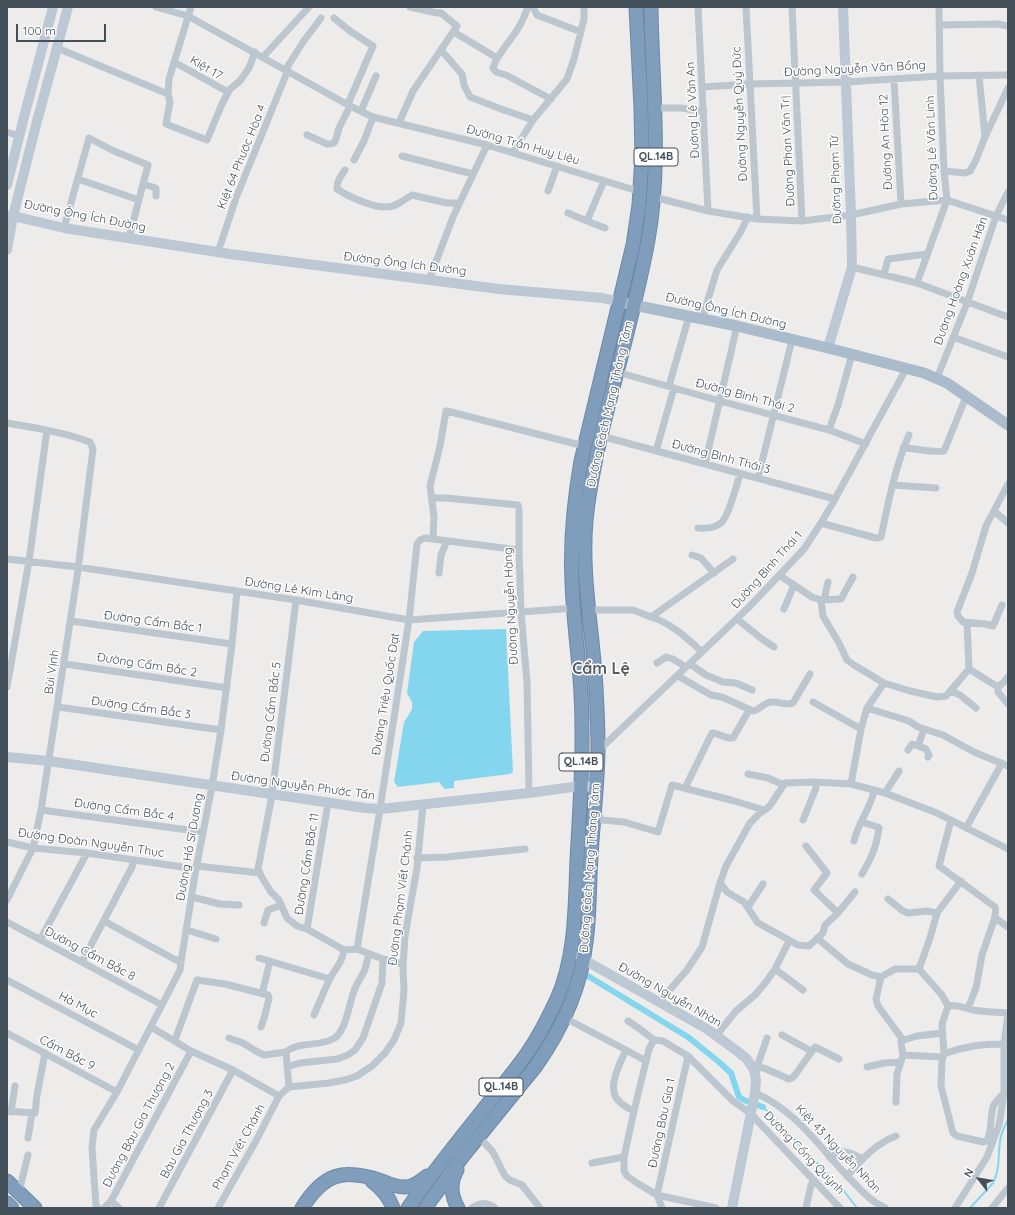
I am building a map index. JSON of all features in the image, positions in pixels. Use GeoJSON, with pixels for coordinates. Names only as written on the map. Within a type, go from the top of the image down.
{"type":"FeatureCollection","features":[{"type":"Feature","properties":{"kind":"highway","name":"Đường Cách Mạng Tháng Tám"},"geometry":{"type":"LineString","coordinates":[[408,1208],[437,1168],[530,1050],[557,998],[564,980],[570,952],[575,916],[582,735],[581,694],[574,608],[572,526],[577,481],[584,446],[633,245],[641,192],[641,108],[636,7]]}},
{"type":"Feature","properties":{"kind":"highway","name":"Đường Cách Mạng Tháng Tám"},"geometry":{"type":"LineString","coordinates":[[425,1208],[463,1156],[536,1066],[546,1051],[565,1018],[577,989],[584,957],[588,930],[590,864],[598,751],[596,686],[588,609],[585,558],[586,523],[592,478],[600,436],[634,304],[648,241],[654,197],[656,162],[651,52],[651,7]]}},
{"type":"Feature","properties":{"kind":"highway"},"geometry":{"type":"LineString","coordinates":[[458,1208],[453,1197],[452,1188],[455,1173],[463,1156]]}},
{"type":"Feature","properties":{"kind":"highway"},"geometry":{"type":"LineString","coordinates":[[302,1208],[310,1194],[324,1182],[339,1175],[356,1174],[398,1186],[411,1186],[418,1184],[437,1168]]}},
{"type":"Feature","properties":{"kind":"highway"},"geometry":{"type":"LineString","coordinates":[[366,1176],[384,1191],[393,1208]]}},
{"type":"Feature","properties":{"kind":"highway"},"geometry":{"type":"LineString","coordinates":[[7,1181],[35,1208]]}},
{"type":"Feature","properties":{"kind":"highway"},"geometry":{"type":"LineString","coordinates":[[7,1203],[12,1208]]}},
{"type":"Feature","properties":{"kind":"main road","name":"Đường Ông Ích Đường"},"geometry":{"type":"LineString","coordinates":[[619,302],[737,326],[852,354],[937,378],[947,383],[1008,425]]}},
{"type":"Feature","properties":{"kind":"street"},"geometry":{"type":"LineString","coordinates":[[7,185],[53,7]]}},
{"type":"Feature","properties":{"kind":"street"},"geometry":{"type":"LineString","coordinates":[[7,250],[10,216],[68,7]]}},
{"type":"Feature","properties":{"kind":"street","name":"Đường Trần Huy Liệu"},"geometry":{"type":"LineString","coordinates":[[156,7],[188,16],[373,117],[513,152],[641,192]]}},
{"type":"Feature","properties":{"kind":"street"},"geometry":{"type":"LineString","coordinates":[[191,7],[169,79],[168,94],[170,102],[166,124],[207,140],[230,88],[240,81],[249,68],[255,52]]}},
{"type":"Feature","properties":{"kind":"street"},"geometry":{"type":"LineString","coordinates":[[263,57],[309,7]]}},
{"type":"Feature","properties":{"kind":"street"},"geometry":{"type":"LineString","coordinates":[[399,123],[413,91],[457,26],[443,10],[410,7]]}},
{"type":"Feature","properties":{"kind":"street"},"geometry":{"type":"LineString","coordinates":[[528,7],[517,30],[497,58],[493,68],[496,72],[506,75],[551,99]]}},
{"type":"Feature","properties":{"kind":"street"},"geometry":{"type":"LineString","coordinates":[[533,7],[537,15],[581,32]]}},
{"type":"Feature","properties":{"kind":"street"},"geometry":{"type":"LineString","coordinates":[[513,152],[533,120],[567,79],[581,32],[584,18],[584,7]]}},
{"type":"Feature","properties":{"kind":"street","name":"Đường Lê Văn An"},"geometry":{"type":"LineString","coordinates":[[698,7],[708,211]]}},
{"type":"Feature","properties":{"kind":"street","name":"Đường Nguyễn Quý Đức"},"geometry":{"type":"LineString","coordinates":[[746,7],[756,219]]}},
{"type":"Feature","properties":{"kind":"street","name":"Đường Phan Văn Trị"},"geometry":{"type":"LineString","coordinates":[[792,7],[802,221]]}},
{"type":"Feature","properties":{"kind":"street","name":"Đường Phạm Tứ"},"geometry":{"type":"LineString","coordinates":[[828,348],[852,267],[843,7]]}},
{"type":"Feature","properties":{"kind":"street","name":"Đường Lê Văn Linh"},"geometry":{"type":"LineString","coordinates":[[917,283],[947,200],[944,171],[940,76],[939,7]]}},
{"type":"Feature","properties":{"kind":"street","name":"Kiệt 64 Phước Hòa 4"},"geometry":{"type":"LineString","coordinates":[[218,252],[236,198],[287,70],[303,42],[321,18]]}},
{"type":"Feature","properties":{"kind":"street"},"geometry":{"type":"LineString","coordinates":[[306,135],[323,142],[331,144],[334,143],[373,46],[350,31],[334,18]]}},
{"type":"Feature","properties":{"kind":"street"},"geometry":{"type":"LineString","coordinates":[[939,25],[998,24],[1008,26]]}},
{"type":"Feature","properties":{"kind":"street"},"geometry":{"type":"LineString","coordinates":[[454,32],[497,58]]}},
{"type":"Feature","properties":{"kind":"street"},"geometry":{"type":"LineString","coordinates":[[57,48],[168,94]]}},
{"type":"Feature","properties":{"kind":"street"},"geometry":{"type":"LineString","coordinates":[[441,50],[462,74],[464,85],[470,97],[533,120]]}},
{"type":"Feature","properties":{"kind":"street","name":"Kiệt 17"},"geometry":{"type":"LineString","coordinates":[[174,62],[228,92]]}},
{"type":"Feature","properties":{"kind":"street","name":"Đường Nguyễn Văn Bổng"},"geometry":{"type":"LineString","coordinates":[[703,87],[1008,74]]}},
{"type":"Feature","properties":{"kind":"street"},"geometry":{"type":"LineString","coordinates":[[361,111],[376,76]]}},
{"type":"Feature","properties":{"kind":"street"},"geometry":{"type":"LineString","coordinates":[[979,76],[985,137]]}},
{"type":"Feature","properties":{"kind":"street","name":"Đường An Hòa 12"},"geometry":{"type":"LineString","coordinates":[[894,79],[900,204]]}},
{"type":"Feature","properties":{"kind":"street"},"geometry":{"type":"LineString","coordinates":[[944,171],[965,173],[970,171],[1008,88]]}},
{"type":"Feature","properties":{"kind":"street"},"geometry":{"type":"LineString","coordinates":[[654,108],[682,108],[704,112]]}},
{"type":"Feature","properties":{"kind":"street"},"geometry":{"type":"LineString","coordinates":[[354,160],[364,141],[373,117]]}},
{"type":"Feature","properties":{"kind":"street"},"geometry":{"type":"LineString","coordinates":[[7,132],[19,136]]}},
{"type":"Feature","properties":{"kind":"street"},"geometry":{"type":"LineString","coordinates":[[64,228],[89,138],[114,151],[148,165],[129,238]]}},
{"type":"Feature","properties":{"kind":"street"},"geometry":{"type":"LineString","coordinates":[[429,280],[453,217],[486,145]]}},
{"type":"Feature","properties":{"kind":"street"},"geometry":{"type":"LineString","coordinates":[[402,156],[473,174]]}},
{"type":"Feature","properties":{"kind":"street"},"geometry":{"type":"LineString","coordinates":[[548,191],[556,166]]}},
{"type":"Feature","properties":{"kind":"street"},"geometry":{"type":"LineString","coordinates":[[345,170],[336,186],[337,189],[357,200],[377,207],[391,207],[412,195],[448,203],[459,203]]}},
{"type":"Feature","properties":{"kind":"street"},"geometry":{"type":"LineString","coordinates":[[78,179],[139,200]]}},
{"type":"Feature","properties":{"kind":"street"},"geometry":{"type":"LineString","coordinates":[[587,221],[604,181]]}},
{"type":"Feature","properties":{"kind":"street"},"geometry":{"type":"LineString","coordinates":[[143,184],[156,188],[156,196]]}},
{"type":"Feature","properties":{"kind":"street","name":"Đường Hoàng Xuân Hãn"},"geometry":{"type":"LineString","coordinates":[[937,378],[967,302],[996,216],[1008,192]]}},
{"type":"Feature","properties":{"kind":"street"},"geometry":{"type":"LineString","coordinates":[[654,197],[708,211],[756,219],[802,221],[851,215],[900,204],[947,200],[1008,220]]}},
{"type":"Feature","properties":{"kind":"street"},"geometry":{"type":"LineString","coordinates":[[568,213],[605,228]]}},
{"type":"Feature","properties":{"kind":"street","name":"Đường Ông Ích Đường"},"geometry":{"type":"LineString","coordinates":[[10,216],[64,228],[218,252],[499,289],[603,298],[619,302]]}},
{"type":"Feature","properties":{"kind":"street"},"geometry":{"type":"LineString","coordinates":[[702,319],[717,270],[748,217]]}},
{"type":"Feature","properties":{"kind":"street"},"geometry":{"type":"LineString","coordinates":[[884,275],[888,259],[927,254]]}},
{"type":"Feature","properties":{"kind":"street"},"geometry":{"type":"LineString","coordinates":[[852,267],[917,283],[1008,317]]}},
{"type":"Feature","properties":{"kind":"street"},"geometry":{"type":"LineString","coordinates":[[656,451],[689,316]]}},
{"type":"Feature","properties":{"kind":"street"},"geometry":{"type":"LineString","coordinates":[[705,464],[737,326]]}},
{"type":"Feature","properties":{"kind":"street"},"geometry":{"type":"LineString","coordinates":[[953,337],[1008,357]]}},
{"type":"Feature","properties":{"kind":"street","name":"Đường Ông Ích Đường"},"geometry":{"type":"LineString","coordinates":[[758,478],[792,340]]}},
{"type":"Feature","properties":{"kind":"street"},"geometry":{"type":"LineString","coordinates":[[829,430],[840,399],[852,354]]}},
{"type":"Feature","properties":{"kind":"street","name":"Đường Bình Thái 1"},"geometry":{"type":"LineString","coordinates":[[598,751],[737,619],[804,549],[836,499],[906,369]]}},
{"type":"Feature","properties":{"kind":"street","name":"Đường Bình Thái 2"},"geometry":{"type":"LineString","coordinates":[[617,372],[829,430],[866,444]]}},
{"type":"Feature","properties":{"kind":"street"},"geometry":{"type":"LineString","coordinates":[[903,448],[942,452],[945,450],[966,397]]}},
{"type":"Feature","properties":{"kind":"street"},"geometry":{"type":"LineString","coordinates":[[433,539],[434,517],[430,486],[440,446],[445,413],[447,411],[584,446]]}},
{"type":"Feature","properties":{"kind":"street"},"geometry":{"type":"LineString","coordinates":[[7,423],[47,430],[29,561],[7,687]]}},
{"type":"Feature","properties":{"kind":"street","name":"Bùi Vịnh"},"geometry":{"type":"LineString","coordinates":[[7,900],[33,848],[41,810],[58,707],[93,449],[90,442],[47,430]]}},
{"type":"Feature","properties":{"kind":"street"},"geometry":{"type":"LineString","coordinates":[[822,523],[876,538],[881,537],[884,518],[903,448],[909,435]]}},
{"type":"Feature","properties":{"kind":"street","name":"Đường Bình Thái 3"},"geometry":{"type":"LineString","coordinates":[[600,436],[836,499]]}},
{"type":"Feature","properties":{"kind":"street"},"geometry":{"type":"LineString","coordinates":[[698,528],[711,528],[722,522],[732,500],[740,474]]}},
{"type":"Feature","properties":{"kind":"street"},"geometry":{"type":"LineString","coordinates":[[1002,605],[993,626],[963,622],[958,616],[957,612],[972,573],[986,526],[1008,484]]}},
{"type":"Feature","properties":{"kind":"street"},"geometry":{"type":"LineString","coordinates":[[893,485],[936,488]]}},
{"type":"Feature","properties":{"kind":"street","name":"Đường Nguyễn Hàng"},"geometry":{"type":"LineString","coordinates":[[432,498],[518,505],[520,523],[519,550],[521,612],[527,682],[529,793]]}},
{"type":"Feature","properties":{"kind":"street"},"geometry":{"type":"LineString","coordinates":[[994,511],[1008,523]]}},
{"type":"Feature","properties":{"kind":"street","name":"Đường Triệu Quốc Đạt"},"geometry":{"type":"LineString","coordinates":[[357,949],[380,809],[408,620],[417,544],[420,540],[425,538],[519,550]]}},
{"type":"Feature","properties":{"kind":"street"},"geometry":{"type":"LineString","coordinates":[[440,573],[441,555],[447,540]]}},
{"type":"Feature","properties":{"kind":"street"},"geometry":{"type":"LineString","coordinates":[[692,555],[701,558],[714,572]]}},
{"type":"Feature","properties":{"kind":"street"},"geometry":{"type":"LineString","coordinates":[[651,617],[733,558]]}},
{"type":"Feature","properties":{"kind":"street","name":"Đường Lê Kim Lăng"},"geometry":{"type":"LineString","coordinates":[[7,559],[78,567],[237,591],[408,620],[574,608],[633,610],[665,622],[702,652]]}},
{"type":"Feature","properties":{"kind":"street"},"geometry":{"type":"LineString","coordinates":[[779,575],[812,597],[823,600],[841,599],[853,577]]}},
{"type":"Feature","properties":{"kind":"street"},"geometry":{"type":"LineString","coordinates":[[828,582],[823,600],[823,616],[847,660],[854,666],[884,683],[910,691],[937,697],[946,696],[951,691],[969,669],[967,622]]}},
{"type":"Feature","properties":{"kind":"street"},"geometry":{"type":"LineString","coordinates":[[784,609],[794,585]]}},
{"type":"Feature","properties":{"kind":"street","name":"Đường Hồ Sĩ Dương"},"geometry":{"type":"LineString","coordinates":[[98,1208],[96,1206],[92,1148],[94,1130],[117,1092],[139,1050],[180,970],[182,962],[196,868],[221,730],[237,591]]}},
{"type":"Feature","properties":{"kind":"street","name":"Đường Cẩm Bắc 5"},"geometry":{"type":"LineString","coordinates":[[260,873],[258,869],[272,795],[296,600]]}},
{"type":"Feature","properties":{"kind":"street"},"geometry":{"type":"LineString","coordinates":[[737,619],[762,640],[774,647]]}},
{"type":"Feature","properties":{"kind":"street","name":"Đường Cẩm Bắc 1"},"geometry":{"type":"LineString","coordinates":[[70,622],[232,644]]}},
{"type":"Feature","properties":{"kind":"street"},"geometry":{"type":"LineString","coordinates":[[657,663],[666,657],[723,682],[736,683],[752,690]]}},
{"type":"Feature","properties":{"kind":"street","name":"Đường Cẩm Bắc 2"},"geometry":{"type":"LineString","coordinates":[[64,664],[227,688]]}},
{"type":"Feature","properties":{"kind":"street"},"geometry":{"type":"LineString","coordinates":[[969,669],[998,687]]}},
{"type":"Feature","properties":{"kind":"street"},"geometry":{"type":"LineString","coordinates":[[678,676],[711,694],[722,697],[749,710],[756,711],[763,704],[774,702],[787,705],[795,702],[810,674]]}},
{"type":"Feature","properties":{"kind":"street"},"geometry":{"type":"LineString","coordinates":[[998,687],[1008,676]]}},
{"type":"Feature","properties":{"kind":"street"},"geometry":{"type":"LineString","coordinates":[[851,784],[861,728],[867,708],[884,683]]}},
{"type":"Feature","properties":{"kind":"street"},"geometry":{"type":"LineString","coordinates":[[998,687],[998,692],[1008,704]]}},
{"type":"Feature","properties":{"kind":"street"},"geometry":{"type":"LineString","coordinates":[[951,691],[960,695],[976,708]]}},
{"type":"Feature","properties":{"kind":"street"},"geometry":{"type":"LineString","coordinates":[[813,702],[861,728]]}},
{"type":"Feature","properties":{"kind":"street","name":"Đường Cẩm Bắc 3"},"geometry":{"type":"LineString","coordinates":[[58,707],[221,730]]}},
{"type":"Feature","properties":{"kind":"street"},"geometry":{"type":"LineString","coordinates":[[867,708],[909,721],[918,728],[943,734],[974,752],[1005,765],[966,828]]}},
{"type":"Feature","properties":{"kind":"street"},"geometry":{"type":"LineString","coordinates":[[685,788],[712,734],[733,738],[749,710]]}},
{"type":"Feature","properties":{"kind":"street"},"geometry":{"type":"LineString","coordinates":[[918,746],[924,729]]}},
{"type":"Feature","properties":{"kind":"street"},"geometry":{"type":"LineString","coordinates":[[908,750],[912,744],[918,746],[926,749],[929,755],[928,757]]}},
{"type":"Feature","properties":{"kind":"street","name":"Đường Nguyễn Phước Tấn"},"geometry":{"type":"LineString","coordinates":[[7,757],[328,803],[380,809],[580,786],[596,787]]}},
{"type":"Feature","properties":{"kind":"street"},"geometry":{"type":"LineString","coordinates":[[885,793],[899,771]]}},
{"type":"Feature","properties":{"kind":"street"},"geometry":{"type":"LineString","coordinates":[[748,774],[768,778],[785,784],[816,782],[851,784],[885,793],[937,813],[1008,848]]}},
{"type":"Feature","properties":{"kind":"street"},"geometry":{"type":"LineString","coordinates":[[803,820],[816,788],[816,782]]}},
{"type":"Feature","properties":{"kind":"street"},"geometry":{"type":"LineString","coordinates":[[659,1002],[687,970],[702,948],[726,866],[750,823],[769,807],[785,784]]}},
{"type":"Feature","properties":{"kind":"street"},"geometry":{"type":"LineString","coordinates":[[595,810],[602,820],[624,822],[658,832],[672,785],[764,810]]}},
{"type":"Feature","properties":{"kind":"street"},"geometry":{"type":"LineString","coordinates":[[854,841],[857,829],[873,800],[874,790]]}},
{"type":"Feature","properties":{"kind":"street","name":"Đường Cẩm Bắc 11"},"geometry":{"type":"LineString","coordinates":[[307,929],[328,803]]}},
{"type":"Feature","properties":{"kind":"street","name":"Đường Phạm Viết Chánh"},"geometry":{"type":"LineString","coordinates":[[289,1087],[329,1084],[357,1076],[372,1066],[385,1053],[394,1040],[401,1023],[404,990],[403,964],[423,805]]}},
{"type":"Feature","properties":{"kind":"street","name":"Đường Cẩm Bắc 4"},"geometry":{"type":"LineString","coordinates":[[41,810],[203,832]]}},
{"type":"Feature","properties":{"kind":"street"},"geometry":{"type":"LineString","coordinates":[[951,820],[939,866],[995,907],[996,911],[982,955],[976,988],[968,1008]]}},
{"type":"Feature","properties":{"kind":"street"},"geometry":{"type":"LineString","coordinates":[[861,822],[879,828],[876,846],[862,874]]}},
{"type":"Feature","properties":{"kind":"street","name":"Đường Đoàn Nguyễn Thục"},"geometry":{"type":"LineString","coordinates":[[7,842],[33,848],[134,861],[260,873]]}},
{"type":"Feature","properties":{"kind":"street"},"geometry":{"type":"LineString","coordinates":[[806,846],[827,873],[814,890],[838,913]]}},
{"type":"Feature","properties":{"kind":"street"},"geometry":{"type":"LineString","coordinates":[[417,858],[525,849]]}},
{"type":"Feature","properties":{"kind":"street"},"geometry":{"type":"LineString","coordinates":[[40,940],[88,854]]}},
{"type":"Feature","properties":{"kind":"street"},"geometry":{"type":"LineString","coordinates":[[82,962],[134,861]]}},
{"type":"Feature","properties":{"kind":"street"},"geometry":{"type":"LineString","coordinates":[[260,873],[271,892],[279,900],[287,918],[297,926],[307,929],[344,950],[357,949],[383,959],[403,964]]}},
{"type":"Feature","properties":{"kind":"street"},"geometry":{"type":"LineString","coordinates":[[919,969],[937,913],[961,881]]}},
{"type":"Feature","properties":{"kind":"street"},"geometry":{"type":"LineString","coordinates":[[720,883],[727,892],[744,902],[758,922],[789,941],[798,945],[809,946],[822,933],[825,925],[838,913],[855,892]]}},
{"type":"Feature","properties":{"kind":"street"},"geometry":{"type":"LineString","coordinates":[[748,907],[763,884]]}},
{"type":"Feature","properties":{"kind":"street"},"geometry":{"type":"LineString","coordinates":[[192,897],[220,904],[240,905]]}},
{"type":"Feature","properties":{"kind":"street"},"geometry":{"type":"LineString","coordinates":[[888,899],[903,912],[908,913],[927,911],[937,913]]}},
{"type":"Feature","properties":{"kind":"street"},"geometry":{"type":"LineString","coordinates":[[264,923],[268,910],[281,905]]}},
{"type":"Feature","properties":{"kind":"street"},"geometry":{"type":"LineString","coordinates":[[995,917],[1008,927]]}},
{"type":"Feature","properties":{"kind":"street"},"geometry":{"type":"LineString","coordinates":[[104,921],[182,962]]}},
{"type":"Feature","properties":{"kind":"street","name":"Đường Cẩm Bắc 8"},"geometry":{"type":"LineString","coordinates":[[7,922],[162,1005]]}},
{"type":"Feature","properties":{"kind":"street"},"geometry":{"type":"LineString","coordinates":[[187,930],[216,939]]}},
{"type":"Feature","properties":{"kind":"street"},"geometry":{"type":"LineString","coordinates":[[817,938],[848,964],[872,975],[881,977],[895,969],[919,969],[942,995],[948,1006],[942,1024],[943,1055],[940,1086],[953,1133],[957,1136],[983,1142],[987,1141],[991,1125],[993,1106],[1006,1092]]}},
{"type":"Feature","properties":{"kind":"street"},"geometry":{"type":"LineString","coordinates":[[716,1036],[736,1011],[763,986],[775,970],[789,941]]}},
{"type":"Feature","properties":{"kind":"street"},"geometry":{"type":"LineString","coordinates":[[314,1015],[330,979],[343,958],[344,950]]}},
{"type":"Feature","properties":{"kind":"street","name":"Đường Nguyễn Nhàn"},"geometry":{"type":"LineString","coordinates":[[570,952],[584,957],[588,962],[716,1036],[737,1050],[755,1067]]}},
{"type":"Feature","properties":{"kind":"street"},"geometry":{"type":"LineString","coordinates":[[229,1038],[268,1055],[286,1052],[289,1049],[296,1047],[333,1039],[337,1036],[347,1017],[354,992],[369,954]]}},
{"type":"Feature","properties":{"kind":"street"},"geometry":{"type":"LineString","coordinates":[[259,958],[330,979]]}},
{"type":"Feature","properties":{"kind":"street"},"geometry":{"type":"LineString","coordinates":[[287,1067],[300,1063],[337,1059],[348,1055],[355,1050],[363,1038],[382,983],[383,959]]}},
{"type":"Feature","properties":{"kind":"street"},"geometry":{"type":"LineString","coordinates":[[262,994],[270,961]]}},
{"type":"Feature","properties":{"kind":"street"},"geometry":{"type":"LineString","coordinates":[[775,970],[803,990]]}},
{"type":"Feature","properties":{"kind":"street"},"geometry":{"type":"LineString","coordinates":[[881,977],[876,999],[881,1011],[903,1040]]}},
{"type":"Feature","properties":{"kind":"street","name":"Hà Mục"},"geometry":{"type":"LineString","coordinates":[[7,980],[139,1050]]}},
{"type":"Feature","properties":{"kind":"street"},"geometry":{"type":"LineString","coordinates":[[174,1040],[197,980],[225,984],[268,995],[269,998],[261,1028]]}},
{"type":"Feature","properties":{"kind":"street"},"geometry":{"type":"LineString","coordinates":[[948,1006],[952,1005],[973,1010],[1008,1014],[1004,1044],[1006,1092],[999,1125],[987,1157],[955,1208]]}},
{"type":"Feature","properties":{"kind":"street"},"geometry":{"type":"LineString","coordinates":[[565,1018],[646,1061]]}},
{"type":"Feature","properties":{"kind":"street","name":"Đường Cống Quỳnh"},"geometry":{"type":"LineString","coordinates":[[628,1021],[654,1040],[664,1041],[688,1056],[733,1101],[752,1112],[840,1208]]}},
{"type":"Feature","properties":{"kind":"street"},"geometry":{"type":"LineString","coordinates":[[151,1027],[191,1051],[233,1070],[279,1096],[289,1087],[286,1052]]}},
{"type":"Feature","properties":{"kind":"street","name":"Cẩm Bắc 9"},"geometry":{"type":"LineString","coordinates":[[7,1033],[117,1092]]}},
{"type":"Feature","properties":{"kind":"street"},"geometry":{"type":"LineString","coordinates":[[903,1040],[917,1036],[942,1033]]}},
{"type":"Feature","properties":{"kind":"street"},"geometry":{"type":"LineString","coordinates":[[782,1035],[813,1049],[839,1058]]}},
{"type":"Feature","properties":{"kind":"street"},"geometry":{"type":"LineString","coordinates":[[732,1208],[755,1095],[755,1067],[767,1038]]}},
{"type":"Feature","properties":{"kind":"street"},"geometry":{"type":"LineString","coordinates":[[654,1040],[649,1049],[634,1111],[624,1157],[624,1171],[627,1176],[657,1195],[716,1208]]}},
{"type":"Feature","properties":{"kind":"street"},"geometry":{"type":"LineString","coordinates":[[896,1102],[897,1074],[903,1055],[901,1043],[903,1040]]}},
{"type":"Feature","properties":{"kind":"street"},"geometry":{"type":"LineString","coordinates":[[903,1055],[943,1055],[958,1048],[990,1044],[1004,1044]]}},
{"type":"Feature","properties":{"kind":"street"},"geometry":{"type":"LineString","coordinates":[[755,1067],[764,1068],[789,1079],[796,1075],[813,1049]]}},
{"type":"Feature","properties":{"kind":"street"},"geometry":{"type":"LineString","coordinates":[[626,1050],[617,1073],[614,1092],[621,1103],[634,1111]]}},
{"type":"Feature","properties":{"kind":"street","name":"Đường Bàu Gia Thượng 2"},"geometry":{"type":"LineString","coordinates":[[119,1208],[112,1201],[191,1051]]}},
{"type":"Feature","properties":{"kind":"street"},"geometry":{"type":"LineString","coordinates":[[28,1138],[45,1053]]}},
{"type":"Feature","properties":{"kind":"street","name":"Đường Bàu Gia 1"},"geometry":{"type":"LineString","coordinates":[[657,1195],[688,1056]]}},
{"type":"Feature","properties":{"kind":"street"},"geometry":{"type":"LineString","coordinates":[[867,1067],[884,1063],[901,1062]]}},
{"type":"Feature","properties":{"kind":"street","name":"Bàu Gia Thượng 3"},"geometry":{"type":"LineString","coordinates":[[159,1208],[233,1070]]}},
{"type":"Feature","properties":{"kind":"street"},"geometry":{"type":"LineString","coordinates":[[15,1086],[9,1112],[33,1113]]}},
{"type":"Feature","properties":{"kind":"street","name":"Kiệt 43 Nguyễn Nhàn"},"geometry":{"type":"LineString","coordinates":[[755,1095],[766,1098],[801,1124],[847,1176],[874,1203],[885,1208]]}},
{"type":"Feature","properties":{"kind":"street","name":"Phạm Viết Chánh"},"geometry":{"type":"LineString","coordinates":[[218,1208],[257,1139],[279,1096]]}},
{"type":"Feature","properties":{"kind":"street"},"geometry":{"type":"LineString","coordinates":[[847,1176],[874,1147],[896,1136]]}},
{"type":"Feature","properties":{"kind":"street"},"geometry":{"type":"LineString","coordinates":[[479,1137],[492,1152],[505,1176],[522,1185],[540,1208]]}},
{"type":"Feature","properties":{"kind":"street"},"geometry":{"type":"LineString","coordinates":[[830,1158],[840,1151],[850,1153],[863,1159]]}},
{"type":"Feature","properties":{"kind":"street"},"geometry":{"type":"LineString","coordinates":[[19,1192],[28,1154]]}},
{"type":"Feature","properties":{"kind":"street"},"geometry":{"type":"LineString","coordinates":[[592,1163],[624,1157]]}},
{"type":"Feature","properties":{"kind":"street"},"geometry":{"type":"LineString","coordinates":[[806,1208],[811,1185],[814,1180]]}},
{"type":"Feature","properties":{"kind":"street"},"geometry":{"type":"LineString","coordinates":[[992,1208],[1008,1188]]}},
{"type":"Feature","properties":{"kind":"street"},"geometry":{"type":"LineString","coordinates":[[657,1195],[662,1208]]}},
{"type":"Feature","properties":{"kind":"street"},"geometry":{"type":"LineString","coordinates":[[104,1208],[112,1201]]}},
{"type":"Feature","properties":{"kind":"street"},"geometry":{"type":"LineString","coordinates":[[472,1208],[479,1204],[489,1204],[495,1208]]}},
{"type":"Feature","properties":{"kind":"water"},"geometry":{"type":"Polygon","coordinates":[[[506,629],[513,772],[510,774],[454,781],[454,788],[445,789],[440,782],[398,787],[394,782],[404,722],[412,709],[412,702],[407,693],[414,642],[423,631],[506,629]]]}},
{"type":"Feature","properties":{"kind":"waterway"},"geometry":{"type":"LineString","coordinates":[[588,976],[688,1037],[731,1073],[739,1097],[763,1107]]}},
{"type":"Feature","properties":{"kind":"waterway"},"geometry":{"type":"LineString","coordinates":[[763,1107],[844,1191],[857,1208]]}},
{"type":"Feature","properties":{"kind":"waterway"},"geometry":{"type":"LineString","coordinates":[[970,1208],[993,1183],[998,1168],[1000,1138],[1008,1120]]}},
{"type":"Feature","properties":{"kind":"district","name":"Cẩm Lệ"},"geometry":{"type":"Point","coordinates":[601,669]}}]}
